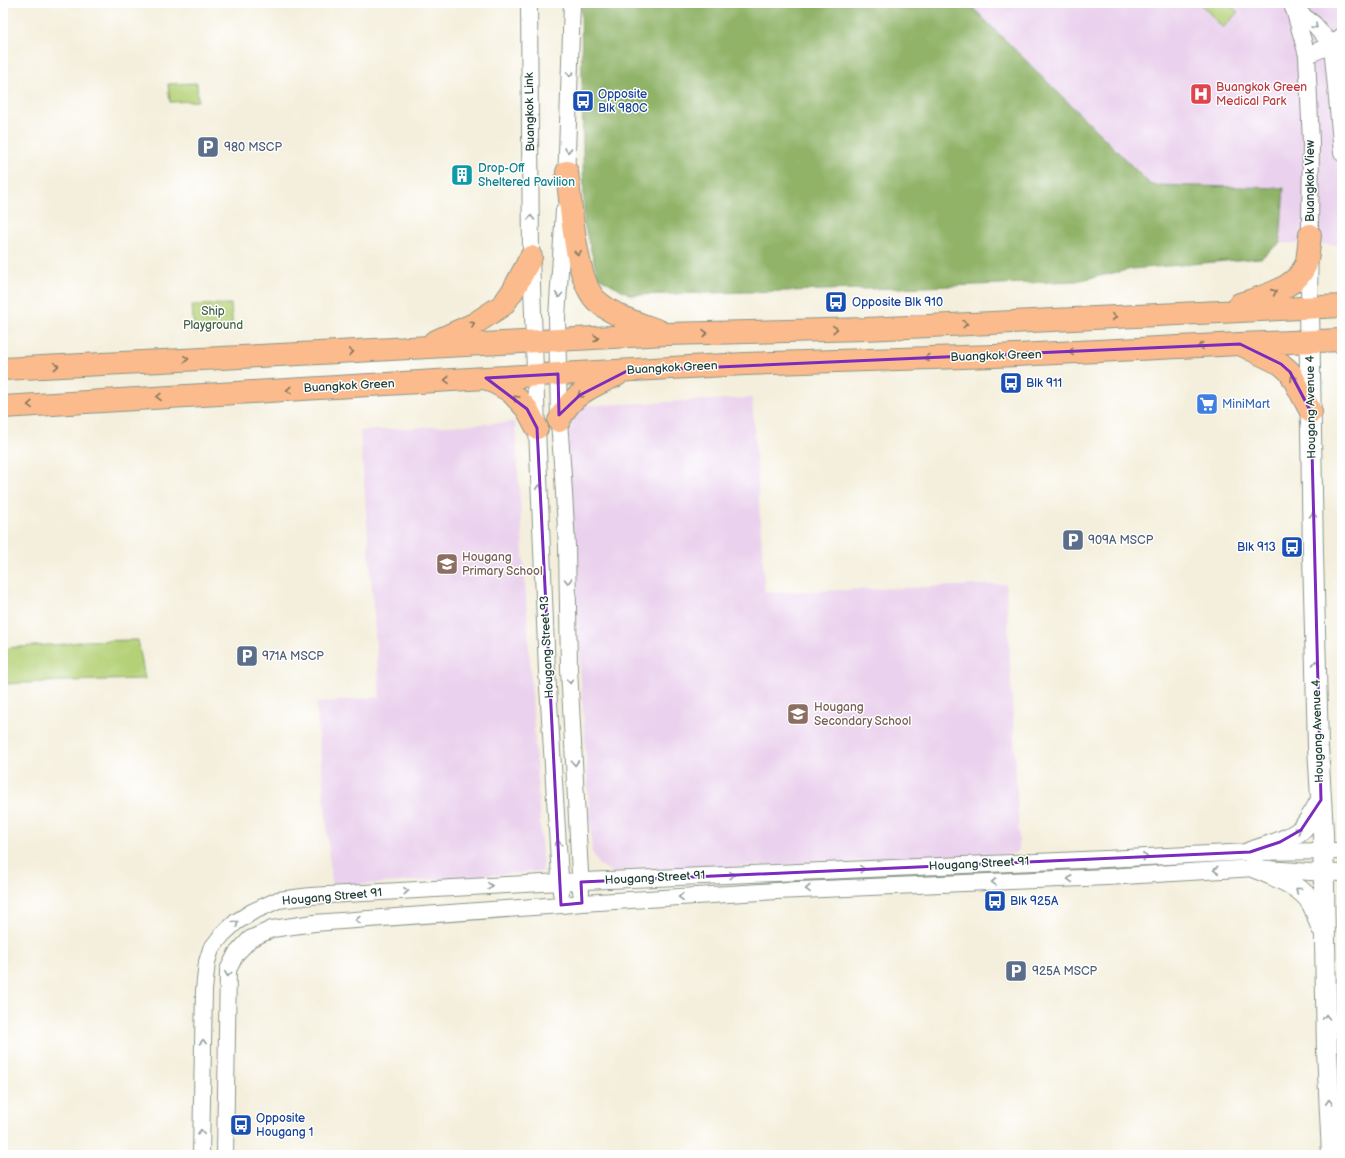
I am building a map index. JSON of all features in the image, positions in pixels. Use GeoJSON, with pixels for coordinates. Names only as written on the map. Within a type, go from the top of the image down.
{"type":"FeatureCollection","features":[{"type":"Feature","properties":{"kind":"main road"},"geometry":{"type":"LineString","coordinates":[[567,172],[579,263],[586,284],[597,302],[619,316],[666,334]]}},
{"type":"Feature","properties":{"kind":"main road"},"geometry":{"type":"LineString","coordinates":[[1210,313],[1261,297],[1291,284],[1305,268],[1310,235]]}},
{"type":"Feature","properties":{"kind":"main road"},"geometry":{"type":"LineString","coordinates":[[424,347],[474,324],[503,305],[514,289],[531,257]]}},
{"type":"Feature","properties":{"kind":"main road"},"geometry":{"type":"LineString","coordinates":[[3,369],[319,354],[666,334],[866,329],[1342,306]]}},
{"type":"Feature","properties":{"kind":"main road","name":"Buangkok Green"},"geometry":{"type":"LineString","coordinates":[[3,407],[778,362],[995,356],[1342,340]]}},
{"type":"Feature","properties":{"kind":"main road"},"geometry":{"type":"LineString","coordinates":[[1240,344],[1281,364],[1290,372],[1312,412]]}},
{"type":"Feature","properties":{"kind":"main road"},"geometry":{"type":"LineString","coordinates":[[559,421],[567,407],[580,395],[598,384],[627,371]]}},
{"type":"Feature","properties":{"kind":"main road"},"geometry":{"type":"LineString","coordinates":[[486,378],[510,392],[527,409],[537,428]]}},
{"type":"Feature","properties":{"kind":"street"},"geometry":{"type":"LineString","coordinates":[[520,3],[528,28]]}},
{"type":"Feature","properties":{"kind":"street","name":"Buangkok Link"},"geometry":{"type":"LineString","coordinates":[[529,3],[531,257],[534,341]]}},
{"type":"Feature","properties":{"kind":"street"},"geometry":{"type":"LineString","coordinates":[[557,340],[557,317],[567,172],[572,3]]}},
{"type":"Feature","properties":{"kind":"street","name":"Buangkok View"},"geometry":{"type":"LineString","coordinates":[[1291,6],[1337,40]]}},
{"type":"Feature","properties":{"kind":"street","name":"Buangkok View"},"geometry":{"type":"LineString","coordinates":[[1291,6],[1307,55],[1311,143],[1309,307]]}},
{"type":"Feature","properties":{"kind":"street"},"geometry":{"type":"LineString","coordinates":[[1307,55],[1337,40],[1342,153]]}},
{"type":"Feature","properties":{"kind":"street","name":"Hougang Avenue 4"},"geometry":{"type":"LineString","coordinates":[[1309,307],[1311,342],[1313,554],[1318,747],[1323,832],[1333,851],[1333,873],[1325,934],[1327,1052],[1332,1155]]}},
{"type":"Feature","properties":{"kind":"street","name":"Hougang Street 93"},"geometry":{"type":"LineString","coordinates":[[557,340],[559,421],[567,546],[569,662],[582,903]]}},
{"type":"Feature","properties":{"kind":"street","name":"Hougang Street 93"},"geometry":{"type":"LineString","coordinates":[[534,341],[547,671],[561,905]]}},
{"type":"Feature","properties":{"kind":"street"},"geometry":{"type":"LineString","coordinates":[[1321,800],[1312,817],[1301,830],[1252,860],[1290,884],[1312,902],[1317,918],[1325,934]]}},
{"type":"Feature","properties":{"kind":"street","name":"Hougang Street 91"},"geometry":{"type":"LineString","coordinates":[[225,1155],[228,970],[236,954],[250,939],[272,928],[314,923],[781,890],[1100,878],[1333,851]]}},
{"type":"Feature","properties":{"kind":"street","name":"Hougang Street 91"},"geometry":{"type":"LineString","coordinates":[[201,1155],[204,990],[207,962],[211,949],[222,935],[236,922],[252,912],[278,900],[311,896],[560,882],[1106,859],[1252,860],[1333,873]]}},
{"type":"Feature","properties":{"kind":"street"},"geometry":{"type":"LineString","coordinates":[[451,888],[453,913]]}},
{"type":"Feature","properties":{"kind":"highlighted area"},"geometry":{"type":"Polygon","coordinates":[[[1240,344],[1281,364],[1290,372],[1311,412],[1321,800],[1301,830],[1280,842],[1250,852],[581,882],[582,903],[561,905],[537,428],[527,409],[486,378],[558,374],[559,415],[580,395],[627,371],[1240,344]]]}},
{"type":"Feature","properties":{"kind":"shaded area","name":"Buangkok Green Medical Park"},"geometry":{"type":"Polygon","coordinates":[[[968,3],[1342,3],[1342,245],[1280,243],[1283,188],[1151,185],[968,3]]]}},
{"type":"Feature","properties":{"kind":"shaded area","name":"Hougang Secondary School"},"geometry":{"type":"Polygon","coordinates":[[[752,398],[765,593],[1006,584],[1019,834],[1019,850],[1014,854],[614,873],[599,865],[592,852],[564,418],[576,406],[752,398]]]}},
{"type":"Feature","properties":{"kind":"shaded area","name":"Hougang Primary School"},"geometry":{"type":"Polygon","coordinates":[[[515,422],[543,871],[332,887],[316,703],[380,697],[360,431],[515,422]]]}},
{"type":"Feature","properties":{"kind":"green space"},"geometry":{"type":"Polygon","coordinates":[[[581,3],[968,3],[1151,185],[1284,188],[1280,243],[1261,258],[1132,269],[1076,281],[899,288],[631,295],[598,277],[584,224],[581,3]]]}},
{"type":"Feature","properties":{"kind":"green space"},"geometry":{"type":"Polygon","coordinates":[[[1204,3],[1228,3],[1238,12],[1223,28],[1202,5],[1204,3]]]}},
{"type":"Feature","properties":{"kind":"green space"},"geometry":{"type":"Polygon","coordinates":[[[197,83],[198,101],[170,102],[168,84],[197,83]]]}},
{"type":"Feature","properties":{"kind":"green space","name":"Ship Playground"},"geometry":{"type":"Polygon","coordinates":[[[231,304],[233,331],[194,332],[192,305],[231,304]]]}},
{"type":"Feature","properties":{"kind":"green space"},"geometry":{"type":"Polygon","coordinates":[[[138,640],[145,679],[3,684],[3,648],[65,644],[84,641],[138,640]]]}},
{"type":"Feature","properties":{"kind":"place","name":"Buangkok Green Medical Park"},"geometry":{"type":"Point","coordinates":[1201,94]}},
{"type":"Feature","properties":{"kind":"place","name":"Opposite Blk 980C"},"geometry":{"type":"Point","coordinates":[583,101]}},
{"type":"Feature","properties":{"kind":"place","name":"980 MSCP"},"geometry":{"type":"Point","coordinates":[208,147]}},
{"type":"Feature","properties":{"kind":"place","name":"Drop-Off Sheltered Pavilion"},"geometry":{"type":"Point","coordinates":[462,175]}},
{"type":"Feature","properties":{"kind":"place","name":"Opposite Blk 910"},"geometry":{"type":"Point","coordinates":[836,302]}},
{"type":"Feature","properties":{"kind":"place","name":"Blk 911"},"geometry":{"type":"Point","coordinates":[1011,383]}},
{"type":"Feature","properties":{"kind":"place","name":"MiniMart"},"geometry":{"type":"Point","coordinates":[1207,404]}},
{"type":"Feature","properties":{"kind":"place","name":"909A MSCP"},"geometry":{"type":"Point","coordinates":[1073,540]}},
{"type":"Feature","properties":{"kind":"place","name":"Blk 913"},"geometry":{"type":"Point","coordinates":[1292,547]}},
{"type":"Feature","properties":{"kind":"place","name":"Hougang Primary School"},"geometry":{"type":"Point","coordinates":[447,564]}},
{"type":"Feature","properties":{"kind":"place","name":"971A MSCP"},"geometry":{"type":"Point","coordinates":[247,656]}},
{"type":"Feature","properties":{"kind":"place","name":"Hougang Secondary School"},"geometry":{"type":"Point","coordinates":[798,714]}},
{"type":"Feature","properties":{"kind":"place","name":"Blk 925A"},"geometry":{"type":"Point","coordinates":[995,901]}},
{"type":"Feature","properties":{"kind":"place","name":"925A MSCP"},"geometry":{"type":"Point","coordinates":[1016,971]}},
{"type":"Feature","properties":{"kind":"place","name":"Opposite Hougang 1"},"geometry":{"type":"Point","coordinates":[241,1125]}}]}
